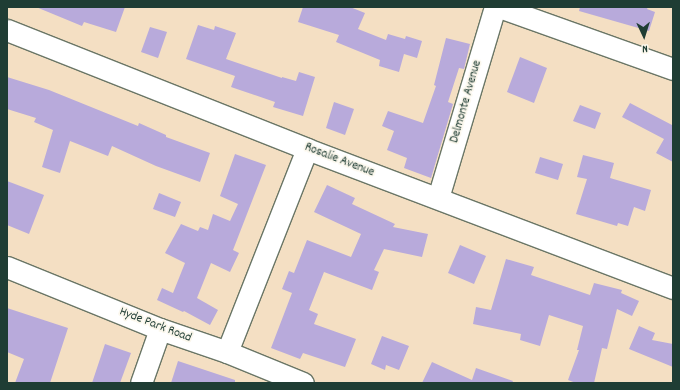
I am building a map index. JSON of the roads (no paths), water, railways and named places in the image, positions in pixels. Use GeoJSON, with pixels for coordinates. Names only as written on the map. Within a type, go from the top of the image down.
{"type":"FeatureCollection","features":[{"type":"Feature","properties":{"kind":"street","name":"Delmonte Avenue"},"geometry":{"type":"LineString","coordinates":[[438,198],[495,7]]}},
{"type":"Feature","properties":{"kind":"street"},"geometry":{"type":"LineString","coordinates":[[499,7],[673,69]]}},
{"type":"Feature","properties":{"kind":"street","name":"Rosalie Avenue"},"geometry":{"type":"LineString","coordinates":[[7,30],[307,149],[673,288]]}},
{"type":"Feature","properties":{"kind":"street"},"geometry":{"type":"LineString","coordinates":[[227,352],[307,149]]}},
{"type":"Feature","properties":{"kind":"street","name":"Hyde Park Road"},"geometry":{"type":"LineString","coordinates":[[7,267],[160,329],[227,352],[303,383]]}},
{"type":"Feature","properties":{"kind":"street"},"geometry":{"type":"LineString","coordinates":[[140,383],[160,329]]}}]}
